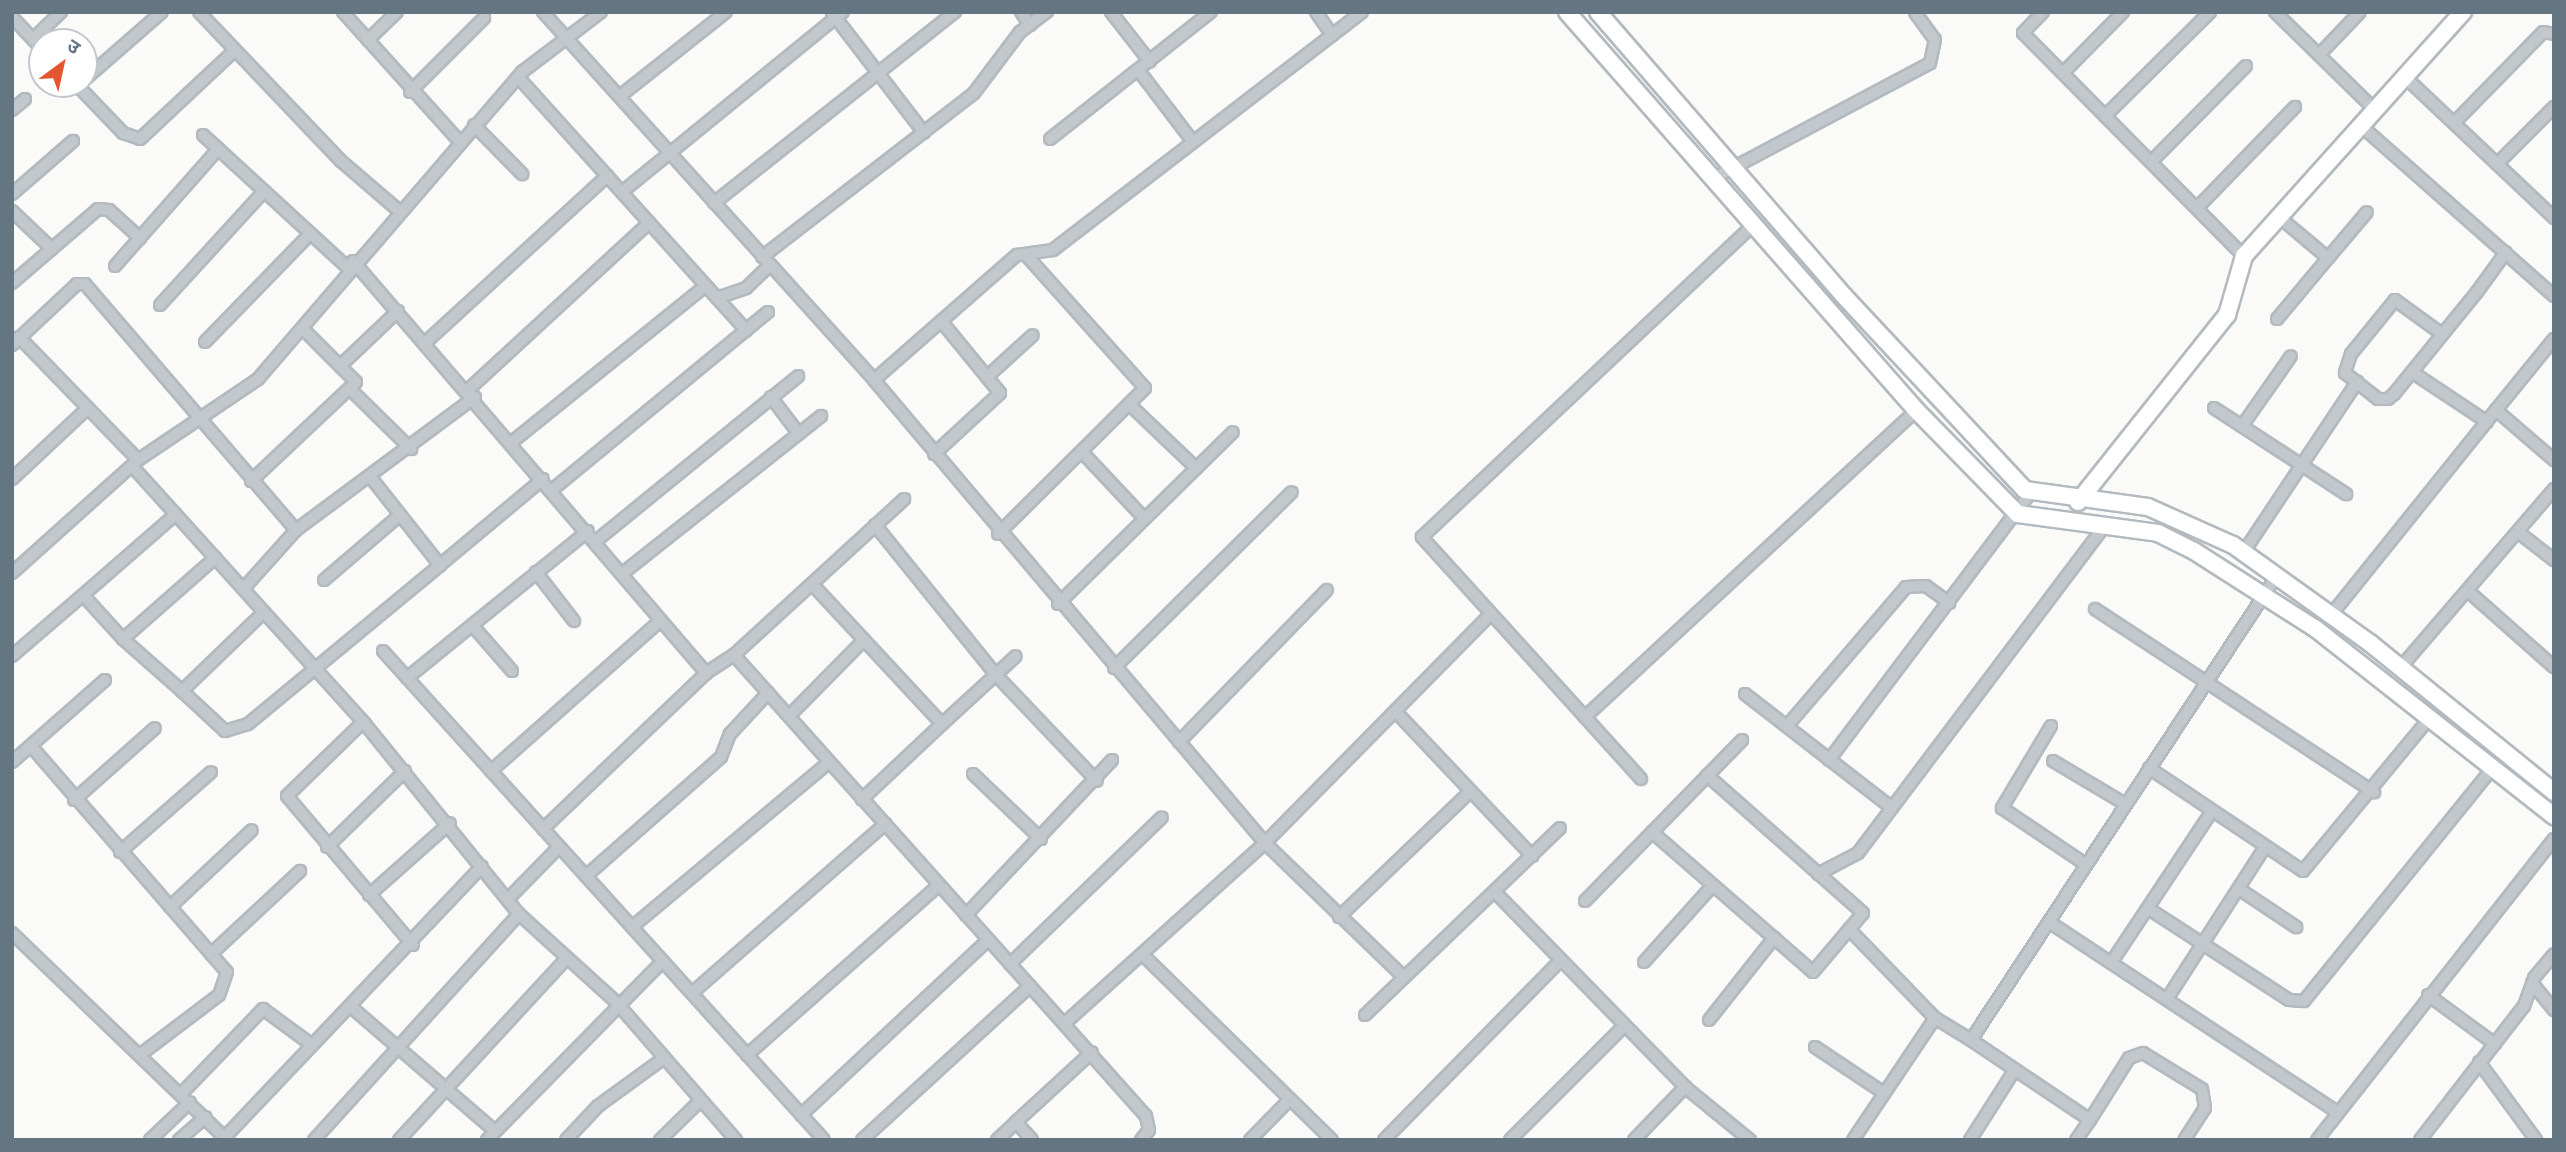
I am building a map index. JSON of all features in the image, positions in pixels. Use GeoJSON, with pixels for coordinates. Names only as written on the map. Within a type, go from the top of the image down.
{"type":"FeatureCollection","features":[{"type":"Feature","properties":{"kind":"street"},"geometry":{"type":"LineString","coordinates":[[44,28],[61,12]]}},
{"type":"Feature","properties":{"kind":"street"},"geometry":{"type":"LineString","coordinates":[[98,67],[162,12]]}},
{"type":"Feature","properties":{"kind":"street"},"geometry":{"type":"LineString","coordinates":[[199,12],[341,161],[398,210]]}},
{"type":"Feature","properties":{"kind":"street"},"geometry":{"type":"LineString","coordinates":[[343,12],[410,92],[459,141]]}},
{"type":"Feature","properties":{"kind":"street"},"geometry":{"type":"LineString","coordinates":[[368,40],[397,12]]}},
{"type":"Feature","properties":{"kind":"street"},"geometry":{"type":"LineString","coordinates":[[542,12],[874,380],[998,534],[1265,843],[1404,977]]}},
{"type":"Feature","properties":{"kind":"street"},"geometry":{"type":"LineString","coordinates":[[13,571],[135,463],[198,413],[258,379],[398,210],[518,76],[569,40],[601,12]]}},
{"type":"Feature","properties":{"kind":"street"},"geometry":{"type":"LineString","coordinates":[[620,96],[726,12]]}},
{"type":"Feature","properties":{"kind":"street"},"geometry":{"type":"LineString","coordinates":[[714,204],[880,75],[955,12]]}},
{"type":"Feature","properties":{"kind":"street"},"geometry":{"type":"LineString","coordinates":[[1021,12],[1030,25]]}},
{"type":"Feature","properties":{"kind":"street"},"geometry":{"type":"LineString","coordinates":[[717,298],[746,288],[766,261],[985,82],[1030,25],[1047,12]]}},
{"type":"Feature","properties":{"kind":"street"},"geometry":{"type":"LineString","coordinates":[[1111,12],[1150,62]]}},
{"type":"Feature","properties":{"kind":"street"},"geometry":{"type":"LineString","coordinates":[[1050,139],[1211,12]]}},
{"type":"Feature","properties":{"kind":"street"},"geometry":{"type":"LineString","coordinates":[[1316,12],[1332,35]]}},
{"type":"Feature","properties":{"kind":"street"},"geometry":{"type":"LineString","coordinates":[[874,380],[1017,255],[1027,256],[1053,250],[1362,12]]}},
{"type":"Feature","properties":{"kind":"street"},"geometry":{"type":"LineString","coordinates":[[1567,12],[1916,410],[2018,513],[2108,523],[2158,533],[2265,594],[2431,716],[2554,816]]}},
{"type":"Feature","properties":{"kind":"street"},"geometry":{"type":"LineString","coordinates":[[1598,12],[1926,387],[2031,492],[2078,502],[2148,508],[2187,520],[2243,553],[2331,615],[2401,667],[2554,792]]}},
{"type":"Feature","properties":{"kind":"street"},"geometry":{"type":"LineString","coordinates":[[2043,12],[2023,33],[2244,256]]}},
{"type":"Feature","properties":{"kind":"street"},"geometry":{"type":"LineString","coordinates":[[2063,73],[2123,12]]}},
{"type":"Feature","properties":{"kind":"street"},"geometry":{"type":"LineString","coordinates":[[2105,116],[2210,12]]}},
{"type":"Feature","properties":{"kind":"street"},"geometry":{"type":"LineString","coordinates":[[2275,12],[2374,109]]}},
{"type":"Feature","properties":{"kind":"street"},"geometry":{"type":"LineString","coordinates":[[2319,55],[2360,12]]}},
{"type":"Feature","properties":{"kind":"street"},"geometry":{"type":"LineString","coordinates":[[2078,502],[2227,315],[2244,256],[2359,124],[2463,12]]}},
{"type":"Feature","properties":{"kind":"street"},"geometry":{"type":"LineString","coordinates":[[622,192],[837,14],[924,133]]}},
{"type":"Feature","properties":{"kind":"street"},"geometry":{"type":"LineString","coordinates":[[1712,179],[1930,63],[1935,40],[1919,14]]}},
{"type":"Feature","properties":{"kind":"street"},"geometry":{"type":"LineString","coordinates":[[12,17],[28,34]]}},
{"type":"Feature","properties":{"kind":"street"},"geometry":{"type":"LineString","coordinates":[[410,92],[484,18]]}},
{"type":"Feature","properties":{"kind":"street"},"geometry":{"type":"LineString","coordinates":[[2454,124],[2543,32],[2554,34]]}},
{"type":"Feature","properties":{"kind":"street"},"geometry":{"type":"LineString","coordinates":[[92,98],[123,134],[140,139],[235,50]]}},
{"type":"Feature","properties":{"kind":"street"},"geometry":{"type":"LineString","coordinates":[[2151,162],[2246,66]]}},
{"type":"Feature","properties":{"kind":"street"},"geometry":{"type":"LineString","coordinates":[[1139,71],[1193,142]]}},
{"type":"Feature","properties":{"kind":"street"},"geometry":{"type":"LineString","coordinates":[[518,76],[746,330]]}},
{"type":"Feature","properties":{"kind":"street"},"geometry":{"type":"LineString","coordinates":[[2404,76],[2554,218]]}},
{"type":"Feature","properties":{"kind":"street"},"geometry":{"type":"LineString","coordinates":[[12,110],[25,99]]}},
{"type":"Feature","properties":{"kind":"street"},"geometry":{"type":"LineString","coordinates":[[2197,208],[2295,107]]}},
{"type":"Feature","properties":{"kind":"street"},"geometry":{"type":"LineString","coordinates":[[2497,164],[2554,107]]}},
{"type":"Feature","properties":{"kind":"street"},"geometry":{"type":"LineString","coordinates":[[2359,124],[2554,296]]}},
{"type":"Feature","properties":{"kind":"street"},"geometry":{"type":"LineString","coordinates":[[474,125],[522,174]]}},
{"type":"Feature","properties":{"kind":"street"},"geometry":{"type":"LineString","coordinates":[[203,135],[310,234],[351,265],[398,310],[472,393],[706,673]]}},
{"type":"Feature","properties":{"kind":"street"},"geometry":{"type":"LineString","coordinates":[[12,194],[73,141]]}},
{"type":"Feature","properties":{"kind":"street"},"geometry":{"type":"LineString","coordinates":[[115,266],[218,149]]}},
{"type":"Feature","properties":{"kind":"street"},"geometry":{"type":"LineString","coordinates":[[426,342],[607,176]]}},
{"type":"Feature","properties":{"kind":"street"},"geometry":{"type":"LineString","coordinates":[[160,305],[264,191]]}},
{"type":"Feature","properties":{"kind":"street"},"geometry":{"type":"LineString","coordinates":[[2544,209],[2554,199]]}},
{"type":"Feature","properties":{"kind":"street"},"geometry":{"type":"LineString","coordinates":[[12,283],[98,209],[109,210],[140,238]]}},
{"type":"Feature","properties":{"kind":"street"},"geometry":{"type":"LineString","coordinates":[[12,211],[52,249]]}},
{"type":"Feature","properties":{"kind":"street"},"geometry":{"type":"LineString","coordinates":[[2277,319],[2367,212]]}},
{"type":"Feature","properties":{"kind":"street"},"geometry":{"type":"LineString","coordinates":[[2278,216],[2328,258]]}},
{"type":"Feature","properties":{"kind":"street"},"geometry":{"type":"LineString","coordinates":[[243,589],[296,530],[411,449],[649,223]]}},
{"type":"Feature","properties":{"kind":"street"},"geometry":{"type":"LineString","coordinates":[[1642,779],[1427,547],[1425,531],[1753,225]]}},
{"type":"Feature","properties":{"kind":"street"},"geometry":{"type":"LineString","coordinates":[[205,342],[310,234]]}},
{"type":"Feature","properties":{"kind":"street"},"geometry":{"type":"LineString","coordinates":[[2442,334],[2393,301],[2343,365],[2357,382],[2388,399],[2412,372],[2442,334],[2506,252]]}},
{"type":"Feature","properties":{"kind":"street"},"geometry":{"type":"LineString","coordinates":[[998,534],[1145,388],[1027,256]]}},
{"type":"Feature","properties":{"kind":"street"},"geometry":{"type":"LineString","coordinates":[[296,530],[250,481],[198,413],[81,282],[16,341],[88,408],[176,514],[450,823],[519,914],[616,1002],[736,1140]]}},
{"type":"Feature","properties":{"kind":"street"},"geometry":{"type":"LineString","coordinates":[[512,442],[705,286]]}},
{"type":"Feature","properties":{"kind":"street"},"geometry":{"type":"LineString","coordinates":[[340,366],[398,310]]}},
{"type":"Feature","properties":{"kind":"street"},"geometry":{"type":"LineString","coordinates":[[552,490],[768,312]]}},
{"type":"Feature","properties":{"kind":"street"},"geometry":{"type":"LineString","coordinates":[[934,454],[998,397],[989,375],[941,321]]}},
{"type":"Feature","properties":{"kind":"street"},"geometry":{"type":"LineString","coordinates":[[250,481],[356,382],[302,328]]}},
{"type":"Feature","properties":{"kind":"street"},"geometry":{"type":"LineString","coordinates":[[989,375],[1033,335]]}},
{"type":"Feature","properties":{"kind":"street"},"geometry":{"type":"LineString","coordinates":[[2331,615],[2554,339]]}},
{"type":"Feature","properties":{"kind":"street"},"geometry":{"type":"LineString","coordinates":[[2242,425],[2291,356]]}},
{"type":"Feature","properties":{"kind":"street"},"geometry":{"type":"LineString","coordinates":[[2412,372],[2487,422]]}},
{"type":"Feature","properties":{"kind":"street"},"geometry":{"type":"LineString","coordinates":[[596,541],[798,376]]}},
{"type":"Feature","properties":{"kind":"street"},"geometry":{"type":"LineString","coordinates":[[2243,553],[2357,382]]}},
{"type":"Feature","properties":{"kind":"street"},"geometry":{"type":"LineString","coordinates":[[350,389],[411,449]]}},
{"type":"Feature","properties":{"kind":"street"},"geometry":{"type":"LineString","coordinates":[[771,397],[799,434]]}},
{"type":"Feature","properties":{"kind":"street"},"geometry":{"type":"LineString","coordinates":[[1129,404],[1196,468]]}},
{"type":"Feature","properties":{"kind":"street"},"geometry":{"type":"LineString","coordinates":[[12,479],[88,408]]}},
{"type":"Feature","properties":{"kind":"street"},"geometry":{"type":"LineString","coordinates":[[2214,408],[2346,494]]}},
{"type":"Feature","properties":{"kind":"street"},"geometry":{"type":"LineString","coordinates":[[1585,717],[1916,410]]}},
{"type":"Feature","properties":{"kind":"street"},"geometry":{"type":"LineString","coordinates":[[2496,411],[2554,460]]}},
{"type":"Feature","properties":{"kind":"street"},"geometry":{"type":"LineString","coordinates":[[623,573],[821,416]]}},
{"type":"Feature","properties":{"kind":"street"},"geometry":{"type":"LineString","coordinates":[[1058,604],[1233,432]]}},
{"type":"Feature","properties":{"kind":"street"},"geometry":{"type":"LineString","coordinates":[[1082,452],[1144,518]]}},
{"type":"Feature","properties":{"kind":"street"},"geometry":{"type":"LineString","coordinates":[[372,479],[440,565]]}},
{"type":"Feature","properties":{"kind":"street"},"geometry":{"type":"LineString","coordinates":[[83,595],[123,639],[225,731],[248,724],[313,666],[543,479]]}},
{"type":"Feature","properties":{"kind":"street"},"geometry":{"type":"LineString","coordinates":[[2401,667],[2554,489]]}},
{"type":"Feature","properties":{"kind":"street"},"geometry":{"type":"LineString","coordinates":[[1114,668],[1292,492]]}},
{"type":"Feature","properties":{"kind":"street"},"geometry":{"type":"LineString","coordinates":[[1829,760],[2018,513],[2031,492]]}},
{"type":"Feature","properties":{"kind":"street"},"geometry":{"type":"LineString","coordinates":[[543,829],[706,673],[734,655],[904,499]]}},
{"type":"Feature","properties":{"kind":"street"},"geometry":{"type":"LineString","coordinates":[[12,656],[176,514]]}},
{"type":"Feature","properties":{"kind":"street"},"geometry":{"type":"LineString","coordinates":[[324,580],[400,515]]}},
{"type":"Feature","properties":{"kind":"street"},"geometry":{"type":"LineString","coordinates":[[1818,874],[1858,853],[2108,523]]}},
{"type":"Feature","properties":{"kind":"street"},"geometry":{"type":"LineString","coordinates":[[875,525],[996,675],[1097,781]]}},
{"type":"Feature","properties":{"kind":"street"},"geometry":{"type":"LineString","coordinates":[[407,678],[587,531]]}},
{"type":"Feature","properties":{"kind":"street"},"geometry":{"type":"LineString","coordinates":[[2518,532],[2554,560]]}},
{"type":"Feature","properties":{"kind":"street"},"geometry":{"type":"LineString","coordinates":[[123,639],[215,558]]}},
{"type":"Feature","properties":{"kind":"street"},"geometry":{"type":"LineString","coordinates":[[537,572],[573,621]]}},
{"type":"Feature","properties":{"kind":"street"},"geometry":{"type":"LineString","coordinates":[[1971,1040],[2276,577]]}},
{"type":"Feature","properties":{"kind":"street"},"geometry":{"type":"LineString","coordinates":[[813,584],[942,724]]}},
{"type":"Feature","properties":{"kind":"street"},"geometry":{"type":"LineString","coordinates":[[1787,726],[1906,587],[1926,586],[1949,603]]}},
{"type":"Feature","properties":{"kind":"street"},"geometry":{"type":"LineString","coordinates":[[1179,742],[1327,590]]}},
{"type":"Feature","properties":{"kind":"street"},"geometry":{"type":"LineString","coordinates":[[2468,591],[2554,667]]}},
{"type":"Feature","properties":{"kind":"street"},"geometry":{"type":"LineString","coordinates":[[2095,609],[2374,792]]}},
{"type":"Feature","properties":{"kind":"street"},"geometry":{"type":"LineString","coordinates":[[183,691],[264,612]]}},
{"type":"Feature","properties":{"kind":"street"},"geometry":{"type":"LineString","coordinates":[[1065,1023],[1144,956],[1265,843],[1397,713],[1490,615]]}},
{"type":"Feature","properties":{"kind":"street"},"geometry":{"type":"LineString","coordinates":[[491,771],[661,620]]}},
{"type":"Feature","properties":{"kind":"street"},"geometry":{"type":"LineString","coordinates":[[472,625],[512,671]]}},
{"type":"Feature","properties":{"kind":"street"},"geometry":{"type":"LineString","coordinates":[[789,716],[864,640]]}},
{"type":"Feature","properties":{"kind":"street"},"geometry":{"type":"LineString","coordinates":[[383,652],[824,1140]]}},
{"type":"Feature","properties":{"kind":"street"},"geometry":{"type":"LineString","coordinates":[[734,655],[988,940],[1093,1052],[1146,1116],[1149,1130],[1141,1140]]}},
{"type":"Feature","properties":{"kind":"street"},"geometry":{"type":"LineString","coordinates":[[862,799],[1016,656]]}},
{"type":"Feature","properties":{"kind":"street"},"geometry":{"type":"LineString","coordinates":[[12,762],[106,680]]}},
{"type":"Feature","properties":{"kind":"street"},"geometry":{"type":"LineString","coordinates":[[586,876],[721,757],[730,734],[768,693]]}},
{"type":"Feature","properties":{"kind":"street"},"geometry":{"type":"LineString","coordinates":[[1745,694],[1892,808]]}},
{"type":"Feature","properties":{"kind":"street"},"geometry":{"type":"LineString","coordinates":[[1397,713],[1532,856]]}},
{"type":"Feature","properties":{"kind":"street"},"geometry":{"type":"LineString","coordinates":[[2149,768],[2303,871],[2374,792],[2431,716]]}},
{"type":"Feature","properties":{"kind":"street"},"geometry":{"type":"LineString","coordinates":[[363,722],[287,796],[327,847],[413,945]]}},
{"type":"Feature","properties":{"kind":"street"},"geometry":{"type":"LineString","coordinates":[[2051,726],[2002,807],[2085,864]]}},
{"type":"Feature","properties":{"kind":"street"},"geometry":{"type":"LineString","coordinates":[[74,800],[155,728]]}},
{"type":"Feature","properties":{"kind":"street"},"geometry":{"type":"LineString","coordinates":[[1585,901],[1742,740]]}},
{"type":"Feature","properties":{"kind":"street"},"geometry":{"type":"LineString","coordinates":[[31,746],[74,800],[170,906],[229,978],[219,995],[139,1055]]}},
{"type":"Feature","properties":{"kind":"street"},"geometry":{"type":"LineString","coordinates":[[966,915],[1097,781],[1112,760]]}},
{"type":"Feature","properties":{"kind":"street"},"geometry":{"type":"LineString","coordinates":[[2053,761],[2125,804]]}},
{"type":"Feature","properties":{"kind":"street"},"geometry":{"type":"LineString","coordinates":[[632,927],[830,762]]}},
{"type":"Feature","properties":{"kind":"street"},"geometry":{"type":"LineString","coordinates":[[2149,909],[2289,1000],[2304,1001],[2493,768]]}},
{"type":"Feature","properties":{"kind":"street"},"geometry":{"type":"LineString","coordinates":[[327,847],[405,771]]}},
{"type":"Feature","properties":{"kind":"street"},"geometry":{"type":"LineString","coordinates":[[120,852],[211,772]]}},
{"type":"Feature","properties":{"kind":"street"},"geometry":{"type":"LineString","coordinates":[[973,774],[1041,839]]}},
{"type":"Feature","properties":{"kind":"street"},"geometry":{"type":"LineString","coordinates":[[1653,832],[1813,972],[1863,913],[1707,775]]}},
{"type":"Feature","properties":{"kind":"street"},"geometry":{"type":"LineString","coordinates":[[1339,917],[1470,792]]}},
{"type":"Feature","properties":{"kind":"street"},"geometry":{"type":"LineString","coordinates":[[2111,963],[2212,811]]}},
{"type":"Feature","properties":{"kind":"street"},"geometry":{"type":"LineString","coordinates":[[1010,964],[1162,817]]}},
{"type":"Feature","properties":{"kind":"street"},"geometry":{"type":"LineString","coordinates":[[369,895],[450,823]]}},
{"type":"Feature","properties":{"kind":"street"},"geometry":{"type":"LineString","coordinates":[[692,993],[885,824]]}},
{"type":"Feature","properties":{"kind":"street"},"geometry":{"type":"LineString","coordinates":[[1365,1015],[1560,828]]}},
{"type":"Feature","properties":{"kind":"street"},"geometry":{"type":"LineString","coordinates":[[170,906],[252,830]]}},
{"type":"Feature","properties":{"kind":"street"},"geometry":{"type":"LineString","coordinates":[[2318,1140],[2428,995],[2554,839]]}},
{"type":"Feature","properties":{"kind":"street"},"geometry":{"type":"LineString","coordinates":[[509,898],[559,847]]}},
{"type":"Feature","properties":{"kind":"street"},"geometry":{"type":"LineString","coordinates":[[2167,999],[2265,847]]}},
{"type":"Feature","properties":{"kind":"street"},"geometry":{"type":"LineString","coordinates":[[12,933],[226,1138],[312,1045],[413,945],[482,866]]}},
{"type":"Feature","properties":{"kind":"street"},"geometry":{"type":"LineString","coordinates":[[211,954],[300,871]]}},
{"type":"Feature","properties":{"kind":"street"},"geometry":{"type":"LineString","coordinates":[[747,1055],[939,885]]}},
{"type":"Feature","properties":{"kind":"street"},"geometry":{"type":"LineString","coordinates":[[1644,962],[1713,885]]}},
{"type":"Feature","properties":{"kind":"street"},"geometry":{"type":"LineString","coordinates":[[2239,888],[2296,926]]}},
{"type":"Feature","properties":{"kind":"street"},"geometry":{"type":"LineString","coordinates":[[1496,892],[1685,1087],[1742,1137]]}},
{"type":"Feature","properties":{"kind":"street"},"geometry":{"type":"LineString","coordinates":[[314,1140],[519,914]]}},
{"type":"Feature","properties":{"kind":"street"},"geometry":{"type":"LineString","coordinates":[[2049,922],[2337,1112]]}},
{"type":"Feature","properties":{"kind":"street"},"geometry":{"type":"LineString","coordinates":[[1849,929],[1935,1018],[2090,1120]]}},
{"type":"Feature","properties":{"kind":"street"},"geometry":{"type":"LineString","coordinates":[[1710,1020],[1774,937]]}},
{"type":"Feature","properties":{"kind":"street"},"geometry":{"type":"LineString","coordinates":[[801,1115],[988,940]]}},
{"type":"Feature","properties":{"kind":"street"},"geometry":{"type":"LineString","coordinates":[[2420,1140],[2528,1000],[2532,983],[2554,954]]}},
{"type":"Feature","properties":{"kind":"street"},"geometry":{"type":"LineString","coordinates":[[1144,956],[1332,1140]]}},
{"type":"Feature","properties":{"kind":"street"},"geometry":{"type":"LineString","coordinates":[[399,1140],[566,958]]}},
{"type":"Feature","properties":{"kind":"street"},"geometry":{"type":"LineString","coordinates":[[350,1006],[448,1089],[491,1135],[616,1002],[663,961]]}},
{"type":"Feature","properties":{"kind":"street"},"geometry":{"type":"LineString","coordinates":[[1384,1140],[1560,961]]}},
{"type":"Feature","properties":{"kind":"street"},"geometry":{"type":"LineString","coordinates":[[2532,983],[2554,1010]]}},
{"type":"Feature","properties":{"kind":"street"},"geometry":{"type":"LineString","coordinates":[[862,1140],[1030,986]]}},
{"type":"Feature","properties":{"kind":"street"},"geometry":{"type":"LineString","coordinates":[[2428,995],[2495,1044]]}},
{"type":"Feature","properties":{"kind":"street"},"geometry":{"type":"LineString","coordinates":[[150,1140],[263,1009],[312,1045]]}},
{"type":"Feature","properties":{"kind":"street"},"geometry":{"type":"LineString","coordinates":[[1853,1140],[1935,1018]]}},
{"type":"Feature","properties":{"kind":"street"},"geometry":{"type":"LineString","coordinates":[[1510,1140],[1624,1026]]}},
{"type":"Feature","properties":{"kind":"street"},"geometry":{"type":"LineString","coordinates":[[1815,1047],[1884,1093]]}},
{"type":"Feature","properties":{"kind":"street"},"geometry":{"type":"LineString","coordinates":[[997,1140],[1093,1052]]}},
{"type":"Feature","properties":{"kind":"street"},"geometry":{"type":"LineString","coordinates":[[2076,1140],[2129,1058],[2143,1053],[2202,1089],[2205,1108],[2184,1140]]}},
{"type":"Feature","properties":{"kind":"street"},"geometry":{"type":"LineString","coordinates":[[566,1140],[598,1106],[664,1058]]}},
{"type":"Feature","properties":{"kind":"street"},"geometry":{"type":"LineString","coordinates":[[2479,1062],[2536,1140]]}},
{"type":"Feature","properties":{"kind":"street"},"geometry":{"type":"LineString","coordinates":[[1970,1140],[2014,1070]]}},
{"type":"Feature","properties":{"kind":"street"},"geometry":{"type":"LineString","coordinates":[[1634,1140],[1685,1087]]}},
{"type":"Feature","properties":{"kind":"street"},"geometry":{"type":"LineString","coordinates":[[1250,1140],[1290,1099]]}},
{"type":"Feature","properties":{"kind":"street"},"geometry":{"type":"LineString","coordinates":[[660,1140],[701,1100]]}},
{"type":"Feature","properties":{"kind":"street"},"geometry":{"type":"LineString","coordinates":[[179,1140],[205,1117]]}},
{"type":"Feature","properties":{"kind":"street"},"geometry":{"type":"LineString","coordinates":[[1016,1122],[1032,1140]]}}]}
